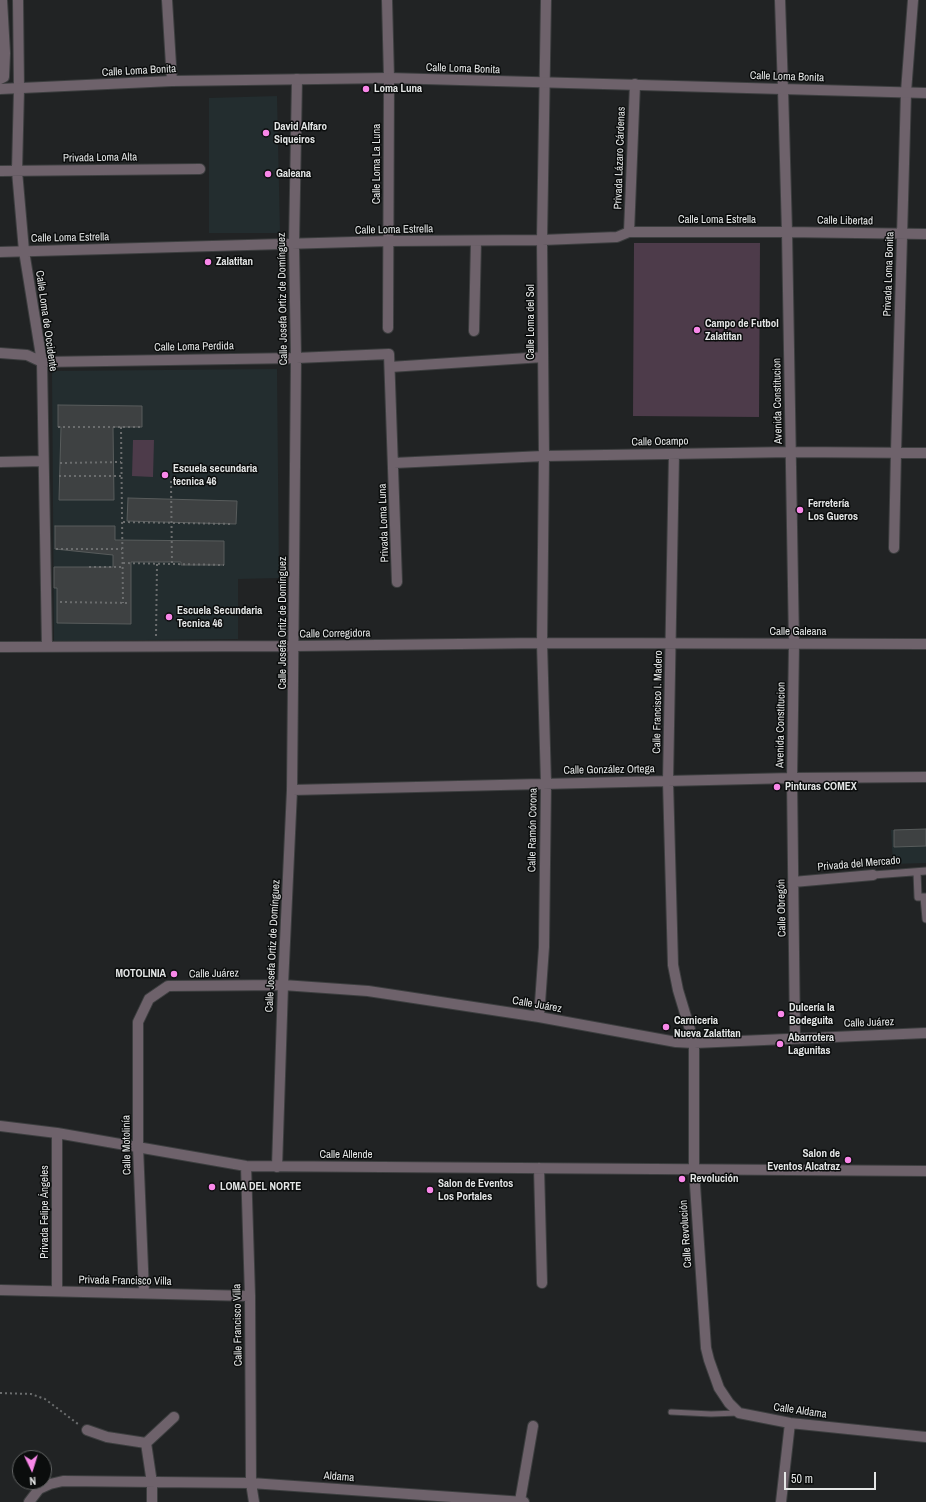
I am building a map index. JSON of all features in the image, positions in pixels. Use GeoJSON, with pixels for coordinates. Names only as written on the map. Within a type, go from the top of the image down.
{"type":"FeatureCollection","features":[{"type":"Feature","properties":{"kind":"street"},"geometry":{"type":"LineString","coordinates":[[0,79],[4,76],[5,53],[2,0]]}},
{"type":"Feature","properties":{"kind":"street","name":"Calle Loma de Occidente"},"geometry":{"type":"LineString","coordinates":[[18,0],[19,88],[17,171],[24,251],[42,362],[47,647]]}},
{"type":"Feature","properties":{"kind":"street"},"geometry":{"type":"LineString","coordinates":[[168,0],[172,81]]}},
{"type":"Feature","properties":{"kind":"street","name":"Calle Loma La Luna"},"geometry":{"type":"LineString","coordinates":[[387,0],[389,78],[388,328]]}},
{"type":"Feature","properties":{"kind":"street","name":"Calle Loma del Sol"},"geometry":{"type":"LineString","coordinates":[[542,643],[544,456],[542,240],[546,0]]}},
{"type":"Feature","properties":{"kind":"street","name":"Avenida Constitucion"},"geometry":{"type":"LineString","coordinates":[[780,0],[787,232],[794,644],[792,778]]}},
{"type":"Feature","properties":{"kind":"street","name":"Privada Loma Bonita"},"geometry":{"type":"LineString","coordinates":[[894,548],[906,92],[913,0]]}},
{"type":"Feature","properties":{"kind":"street","name":"Calle Loma Bonita"},"geometry":{"type":"LineString","coordinates":[[0,89],[172,81],[297,78],[389,78],[544,84],[635,84],[926,93]]}},
{"type":"Feature","properties":{"kind":"street","name":"Calle Josefa Ortiz de Domínguez"},"geometry":{"type":"LineString","coordinates":[[276,1167],[292,790],[295,646],[296,358],[294,245],[297,78]]}},
{"type":"Feature","properties":{"kind":"street","name":"Privada Lázaro Cárdenas"},"geometry":{"type":"LineString","coordinates":[[629,232],[635,84]]}},
{"type":"Feature","properties":{"kind":"street","name":"Privada Loma Alta"},"geometry":{"type":"LineString","coordinates":[[0,171],[200,169]]}},
{"type":"Feature","properties":{"kind":"street","name":"Calle Loma Estrella"},"geometry":{"type":"LineString","coordinates":[[0,252],[294,245],[389,241],[542,240],[617,237],[629,232],[787,232]]}},
{"type":"Feature","properties":{"kind":"street","name":"Calle Libertad"},"geometry":{"type":"LineString","coordinates":[[787,232],[926,234]]}},
{"type":"Feature","properties":{"kind":"street"},"geometry":{"type":"LineString","coordinates":[[474,331],[476,240]]}},
{"type":"Feature","properties":{"kind":"street","name":"Calle Loma Perdida"},"geometry":{"type":"LineString","coordinates":[[0,353],[27,355],[42,362],[296,358],[389,354],[390,367]]}},
{"type":"Feature","properties":{"kind":"street"},"geometry":{"type":"LineString","coordinates":[[394,463],[390,367],[543,357]]}},
{"type":"Feature","properties":{"kind":"street","name":"Calle Ocampo"},"geometry":{"type":"LineString","coordinates":[[394,463],[544,456],[791,452],[926,453]]}},
{"type":"Feature","properties":{"kind":"street","name":"Calle Francisco I. Madero"},"geometry":{"type":"LineString","coordinates":[[674,454],[668,781],[673,965],[678,990],[694,1043]]}},
{"type":"Feature","properties":{"kind":"street"},"geometry":{"type":"LineString","coordinates":[[0,462],[43,461]]}},
{"type":"Feature","properties":{"kind":"street","name":"Privada Loma Luna"},"geometry":{"type":"LineString","coordinates":[[394,463],[398,582]]}},
{"type":"Feature","properties":{"kind":"street","name":"Calle Corregidora"},"geometry":{"type":"LineString","coordinates":[[0,647],[542,643],[671,644]]}},
{"type":"Feature","properties":{"kind":"street","name":"Calle Ramón Corona"},"geometry":{"type":"LineString","coordinates":[[538,1017],[544,947],[546,783],[542,643]]}},
{"type":"Feature","properties":{"kind":"street","name":"Calle Galeana"},"geometry":{"type":"LineString","coordinates":[[671,644],[926,644]]}},
{"type":"Feature","properties":{"kind":"street","name":"Calle González Ortega"},"geometry":{"type":"LineString","coordinates":[[292,790],[546,783],[926,777]]}},
{"type":"Feature","properties":{"kind":"street","name":"Calle Obregón"},"geometry":{"type":"LineString","coordinates":[[792,778],[795,1038]]}},
{"type":"Feature","properties":{"kind":"street"},"geometry":{"type":"LineString","coordinates":[[917,872],[918,897],[925,897],[926,919]]}},
{"type":"Feature","properties":{"kind":"street","name":"Privada del Mercado"},"geometry":{"type":"LineString","coordinates":[[793,882],[926,872]]}},
{"type":"Feature","properties":{"kind":"street","name":"Calle Juárez"},"geometry":{"type":"LineString","coordinates":[[149,999],[168,986],[283,985],[368,992],[538,1017],[676,1042],[694,1043],[926,1032]]}},
{"type":"Feature","properties":{"kind":"street","name":"Calle Motolinía"},"geometry":{"type":"LineString","coordinates":[[144,1293],[138,1147],[138,1022],[149,999]]}},
{"type":"Feature","properties":{"kind":"street","name":"Calle Revolución"},"geometry":{"type":"LineString","coordinates":[[694,1043],[694,1170],[706,1348],[718,1388],[729,1403],[739,1413]]}},
{"type":"Feature","properties":{"kind":"street","name":"Calle Allende"},"geometry":{"type":"LineString","coordinates":[[0,1126],[58,1133],[246,1166],[926,1171]]}},
{"type":"Feature","properties":{"kind":"street","name":"Privada Felipe Ángeles"},"geometry":{"type":"LineString","coordinates":[[57,1292],[58,1133]]}},
{"type":"Feature","properties":{"kind":"street","name":"Calle Francisco Villa"},"geometry":{"type":"LineString","coordinates":[[246,1166],[250,1296],[251,1483],[254,1502]]}},
{"type":"Feature","properties":{"kind":"street"},"geometry":{"type":"LineString","coordinates":[[538,1168],[542,1283]]}},
{"type":"Feature","properties":{"kind":"street","name":"Privada Francisco Villa"},"geometry":{"type":"LineString","coordinates":[[0,1290],[250,1296]]}},
{"type":"Feature","properties":{"kind":"street","name":"Calle Aldama"},"geometry":{"type":"LineString","coordinates":[[739,1413],[790,1423],[926,1437]]}},
{"type":"Feature","properties":{"kind":"street"},"geometry":{"type":"LineString","coordinates":[[146,1443],[174,1417]]}},
{"type":"Feature","properties":{"kind":"street"},"geometry":{"type":"LineString","coordinates":[[781,1502],[790,1423]]}},
{"type":"Feature","properties":{"kind":"street"},"geometry":{"type":"LineString","coordinates":[[522,1502],[534,1426]]}},
{"type":"Feature","properties":{"kind":"street"},"geometry":{"type":"LineString","coordinates":[[87,1430],[107,1437],[146,1443]]}},
{"type":"Feature","properties":{"kind":"street"},"geometry":{"type":"LineString","coordinates":[[146,1443],[152,1483],[152,1502]]}},
{"type":"Feature","properties":{"kind":"street","name":"Aldama"},"geometry":{"type":"LineString","coordinates":[[29,1502],[39,1489],[50,1484],[63,1481],[251,1483],[522,1502]]}},
{"type":"Feature","properties":{"kind":"lane","name":"Calle Aldama"},"geometry":{"type":"LineString","coordinates":[[671,1412],[711,1414],[739,1413]]}},
{"type":"Feature","properties":{"kind":"path"},"geometry":{"type":"LineString","coordinates":[[58,426],[142,427]]}},
{"type":"Feature","properties":{"kind":"path"},"geometry":{"type":"LineString","coordinates":[[121,427],[123,603]]}},
{"type":"Feature","properties":{"kind":"path"},"geometry":{"type":"LineString","coordinates":[[60,463],[121,462]]}},
{"type":"Feature","properties":{"kind":"path"},"geometry":{"type":"LineString","coordinates":[[59,476],[122,476]]}},
{"type":"Feature","properties":{"kind":"path"},"geometry":{"type":"LineString","coordinates":[[171,481],[172,564]]}},
{"type":"Feature","properties":{"kind":"path"},"geometry":{"type":"LineString","coordinates":[[122,522],[233,524]]}},
{"type":"Feature","properties":{"kind":"path"},"geometry":{"type":"LineString","coordinates":[[56,549],[122,549]]}},
{"type":"Feature","properties":{"kind":"path"},"geometry":{"type":"LineString","coordinates":[[157,564],[157,646]]}},
{"type":"Feature","properties":{"kind":"path"},"geometry":{"type":"LineString","coordinates":[[89,567],[157,564],[224,564]]}},
{"type":"Feature","properties":{"kind":"path"},"geometry":{"type":"LineString","coordinates":[[60,602],[130,603]]}},
{"type":"Feature","properties":{"kind":"path"},"geometry":{"type":"LineString","coordinates":[[0,1393],[31,1394],[45,1399],[87,1430]]}},
{"type":"Feature","properties":{"kind":"shaded area"},"geometry":{"type":"Polygon","coordinates":[[[277,96],[280,233],[209,233],[209,98],[277,96]]]}},
{"type":"Feature","properties":{"kind":"shaded area","name":"Campo de Futbol Zalatitan"},"geometry":{"type":"Polygon","coordinates":[[[634,243],[760,243],[759,417],[633,416],[634,243]]]}},
{"type":"Feature","properties":{"kind":"shaded area","name":"Escuela secundaria tecnica 46"},"geometry":{"type":"Polygon","coordinates":[[[277,369],[279,578],[238,579],[238,639],[54,641],[52,371],[277,369]]]}},
{"type":"Feature","properties":{"kind":"shaded area"},"geometry":{"type":"Polygon","coordinates":[[[133,440],[154,440],[153,477],[132,476],[133,440]]]}},
{"type":"Feature","properties":{"kind":"shaded area"},"geometry":{"type":"Polygon","coordinates":[[[926,829],[926,863],[893,864],[891,830],[926,829]]]}},
{"type":"Feature","properties":{"kind":"building"},"geometry":{"type":"Polygon","coordinates":[[[58,405],[142,406],[142,427],[113,427],[114,500],[59,500],[61,427],[58,427],[58,405]]]}},
{"type":"Feature","properties":{"kind":"building"},"geometry":{"type":"Polygon","coordinates":[[[128,498],[237,501],[236,524],[127,521],[128,498]]]}},
{"type":"Feature","properties":{"kind":"building"},"geometry":{"type":"Polygon","coordinates":[[[55,526],[115,526],[115,540],[224,541],[224,565],[181,565],[181,562],[131,562],[131,624],[57,623],[57,588],[54,588],[54,567],[113,567],[113,555],[55,549],[55,526]]]}},
{"type":"Feature","properties":{"kind":"building"},"geometry":{"type":"Polygon","coordinates":[[[926,829],[926,846],[894,847],[894,830],[926,829]]]}},
{"type":"Feature","properties":{"kind":"place","name":"Loma Luna"},"geometry":{"type":"Point","coordinates":[366,89]}},
{"type":"Feature","properties":{"kind":"place","name":"David Alfaro Siqueiros"},"geometry":{"type":"Point","coordinates":[266,133]}},
{"type":"Feature","properties":{"kind":"place","name":"Galeana"},"geometry":{"type":"Point","coordinates":[268,174]}},
{"type":"Feature","properties":{"kind":"place","name":"Zalatitan"},"geometry":{"type":"Point","coordinates":[208,262]}},
{"type":"Feature","properties":{"kind":"place","name":"Campo de Futbol Zalatitan"},"geometry":{"type":"Point","coordinates":[697,330]}},
{"type":"Feature","properties":{"kind":"place","name":"Escuela secundaria tecnica 46"},"geometry":{"type":"Point","coordinates":[165,475]}},
{"type":"Feature","properties":{"kind":"place","name":"Ferretería Los Gueros"},"geometry":{"type":"Point","coordinates":[800,510]}},
{"type":"Feature","properties":{"kind":"place","name":"Escuela Secundaria Tecnica 46"},"geometry":{"type":"Point","coordinates":[169,617]}},
{"type":"Feature","properties":{"kind":"place","name":"Pinturas COMEX"},"geometry":{"type":"Point","coordinates":[777,787]}},
{"type":"Feature","properties":{"kind":"place","name":"MOTOLINIA"},"geometry":{"type":"Point","coordinates":[174,974]}},
{"type":"Feature","properties":{"kind":"place","name":"Dulcería la Bodeguita"},"geometry":{"type":"Point","coordinates":[781,1014]}},
{"type":"Feature","properties":{"kind":"place","name":"Carniceria Nueva Zalatitan"},"geometry":{"type":"Point","coordinates":[666,1027]}},
{"type":"Feature","properties":{"kind":"place","name":"Abarrotera Lagunitas"},"geometry":{"type":"Point","coordinates":[780,1044]}},
{"type":"Feature","properties":{"kind":"place","name":"Salon de Eventos Alcatraz"},"geometry":{"type":"Point","coordinates":[848,1160]}},
{"type":"Feature","properties":{"kind":"place","name":"Revolución"},"geometry":{"type":"Point","coordinates":[682,1179]}},
{"type":"Feature","properties":{"kind":"place","name":"LOMA DEL NORTE"},"geometry":{"type":"Point","coordinates":[212,1187]}},
{"type":"Feature","properties":{"kind":"place","name":"Salon de Eventos Los Portales"},"geometry":{"type":"Point","coordinates":[430,1190]}}]}
